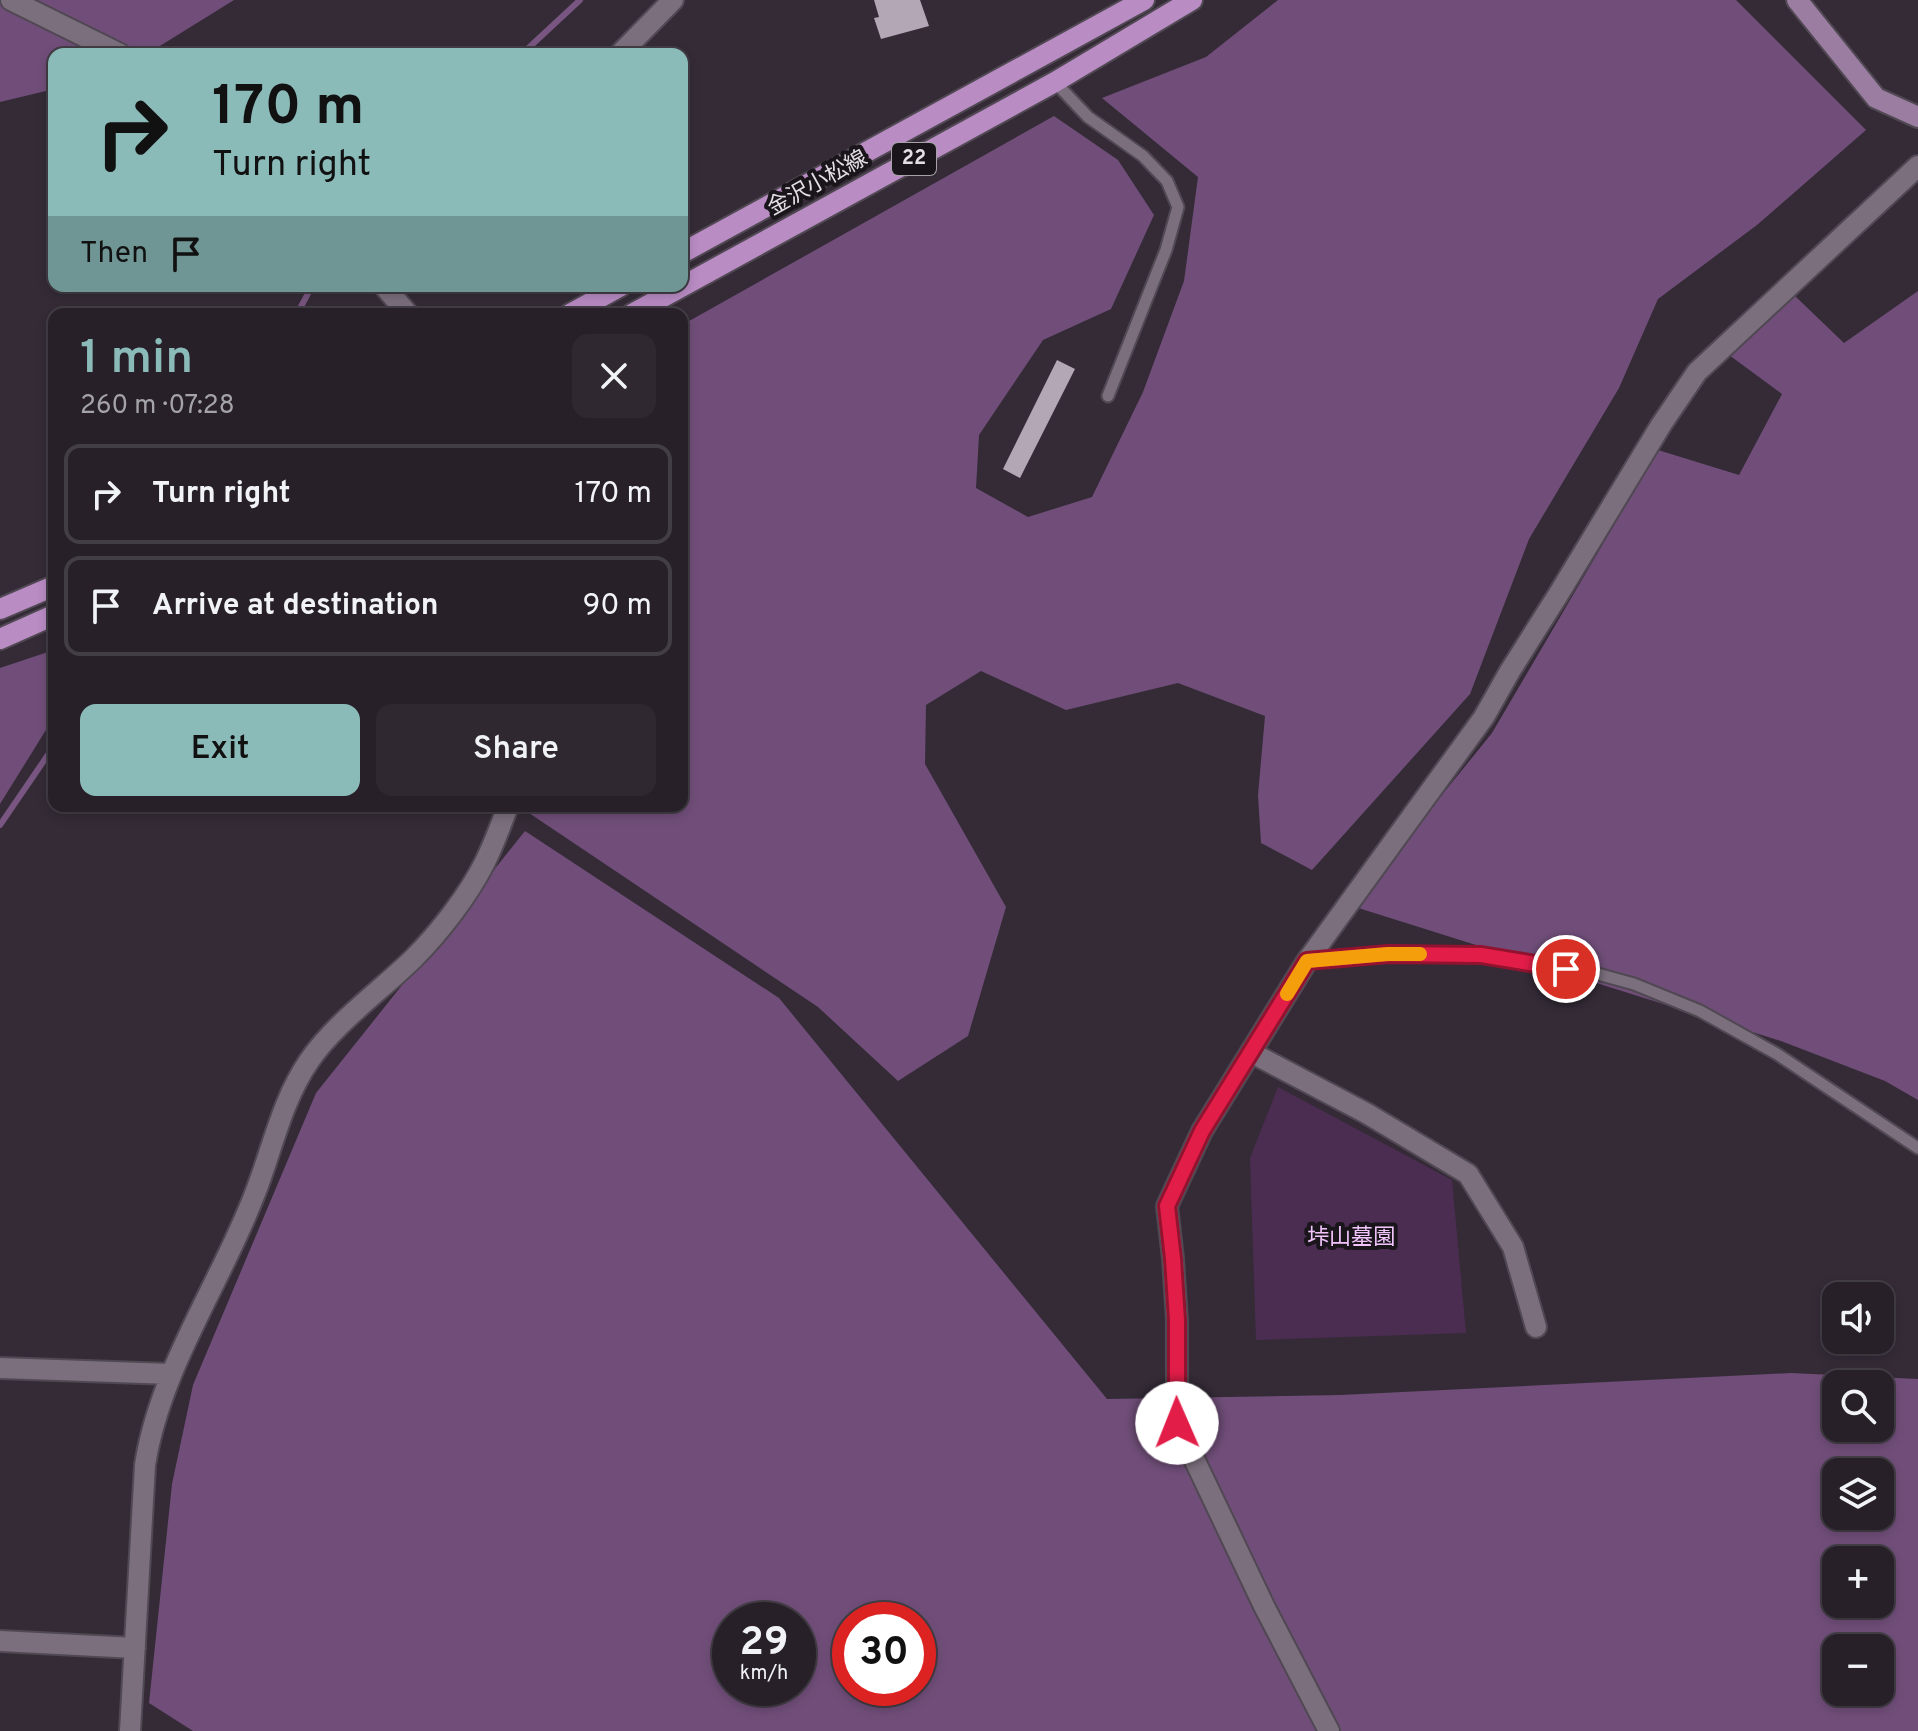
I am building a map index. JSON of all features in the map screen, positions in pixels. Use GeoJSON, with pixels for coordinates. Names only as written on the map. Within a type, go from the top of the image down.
{"type":"FeatureCollection","features":[{"type":"Feature","properties":{"kind":"main road","name":"金沢小松線"},"geometry":{"type":"LineString","coordinates":[[688,250],[1144,0]]}},
{"type":"Feature","properties":{"kind":"main road","name":"金沢小松線"},"geometry":{"type":"LineString","coordinates":[[688,283],[1055,82],[1192,0]]}},
{"type":"Feature","properties":{"kind":"main road"},"geometry":{"type":"LineString","coordinates":[[1797,0],[1876,98],[1918,117]]}},
{"type":"Feature","properties":{"kind":"main road"},"geometry":{"type":"LineString","coordinates":[[581,308],[610,292]]}},
{"type":"Feature","properties":{"kind":"main road","name":"金沢小松線"},"geometry":{"type":"LineString","coordinates":[[643,308],[672,292]]}},
{"type":"Feature","properties":{"kind":"main road"},"geometry":{"type":"LineString","coordinates":[[0,609],[48,589]]}},
{"type":"Feature","properties":{"kind":"main road"},"geometry":{"type":"LineString","coordinates":[[0,639],[48,618]]}},
{"type":"Feature","properties":{"kind":"street"},"geometry":{"type":"LineString","coordinates":[[11,0],[108,48]]}},
{"type":"Feature","properties":{"kind":"street"},"geometry":{"type":"LineString","coordinates":[[626,48],[673,0]]}},
{"type":"Feature","properties":{"kind":"street"},"geometry":{"type":"LineString","coordinates":[[1329,1731],[1264,1606],[1177,1423],[1177,1320],[1167,1206],[1202,1131],[1307,961],[1484,717],[1661,425],[1697,372],[1918,166]]}},
{"type":"Feature","properties":{"kind":"street"},"geometry":{"type":"LineString","coordinates":[[389,292],[403,308]]}},
{"type":"Feature","properties":{"kind":"street"},"geometry":{"type":"LineString","coordinates":[[130,1731],[145,1465],[149,1437],[171,1374],[227,1259],[254,1196],[290,1095],[308,1063],[331,1036],[414,958],[441,928],[473,883],[505,812]]}},
{"type":"Feature","properties":{"kind":"street"},"geometry":{"type":"LineString","coordinates":[[1252,1053],[1366,1113],[1468,1174],[1513,1247],[1536,1327]]}},
{"type":"Feature","properties":{"kind":"street"},"geometry":{"type":"LineString","coordinates":[[0,1368],[171,1374]]}},
{"type":"Feature","properties":{"kind":"street"},"geometry":{"type":"LineString","coordinates":[[0,1641],[135,1648]]}},
{"type":"Feature","properties":{"kind":"lane"},"geometry":{"type":"LineString","coordinates":[[1055,82],[1088,117],[1143,156],[1167,181],[1178,207],[1166,250],[1108,396]]}},
{"type":"Feature","properties":{"kind":"lane"},"geometry":{"type":"LineString","coordinates":[[1307,961],[1388,954],[1481,955],[1594,973],[1634,984],[1700,1011],[1777,1054],[1918,1148]]}},
{"type":"Feature","properties":{"kind":"green space","name":"垰山墓園"},"geometry":{"type":"Polygon","coordinates":[[[1278,1087],[1452,1180],[1466,1333],[1256,1340],[1250,1158],[1278,1087]]]}},
{"type":"Feature","properties":{"kind":"shaded area"},"geometry":{"type":"Polygon","coordinates":[[[0,0],[234,0],[157,48],[48,48],[48,90],[0,102],[0,0]]]}},
{"type":"Feature","properties":{"kind":"shaded area"},"geometry":{"type":"Polygon","coordinates":[[[1278,0],[1736,0],[1866,130],[1757,225],[1658,299],[1619,388],[1529,539],[1470,694],[1312,870],[1261,843],[1258,795],[1265,716],[1178,683],[1066,710],[981,671],[926,705],[925,764],[1006,907],[968,1036],[898,1081],[818,1007],[527,812],[688,812],[688,322],[1054,116],[1118,160],[1154,215],[1111,309],[1043,340],[979,435],[976,488],[1028,517],[1092,497],[1143,392],[1184,281],[1198,177],[1102,98],[1206,57],[1278,0]]]}},
{"type":"Feature","properties":{"kind":"shaded area"},"geometry":{"type":"Polygon","coordinates":[[[1918,291],[1918,1100],[1885,1081],[1781,1041],[1352,906],[1492,733],[1658,450],[1739,475],[1782,394],[1729,355],[1795,296],[1844,343],[1918,291]]]}},
{"type":"Feature","properties":{"kind":"shaded area"},"geometry":{"type":"Polygon","coordinates":[[[48,652],[48,727],[0,804],[0,668],[48,652]]]}},
{"type":"Feature","properties":{"kind":"shaded area"},"geometry":{"type":"Polygon","coordinates":[[[525,831],[779,998],[1107,1399],[1341,1395],[1791,1373],[1822,1374],[1822,1442],[1894,1442],[1894,1378],[1918,1379],[1918,1731],[193,1731],[149,1703],[172,1484],[193,1385],[316,1093],[525,831]]]}},
{"type":"Feature","properties":{"kind":"building"},"geometry":{"type":"Polygon","coordinates":[[[874,0],[920,0],[929,26],[881,39],[874,18],[879,17],[874,0]]]}},
{"type":"Feature","properties":{"kind":"building"},"geometry":{"type":"Polygon","coordinates":[[[1057,360],[1075,369],[1020,478],[1003,469],[1057,360]]]}},
{"type":"Feature","properties":{"kind":"waterway"},"geometry":{"type":"LineString","coordinates":[[528,48],[580,0]]}},
{"type":"Feature","properties":{"kind":"waterway"},"geometry":{"type":"LineString","coordinates":[[300,308],[309,292]]}},
{"type":"Feature","properties":{"kind":"waterway"},"geometry":{"type":"LineString","coordinates":[[0,825],[48,755]]}},
{"type":"Feature","properties":{"kind":"slow traffic"},"geometry":{"type":"LineString","coordinates":[[1287,994],[1307,961],[1420,954]]}},
{"type":"Feature","properties":{"kind":"route"},"geometry":{"type":"LineString","coordinates":[[1177,1423],[1177,1320],[1167,1206],[1202,1131],[1307,961],[1388,954],[1481,955],[1566,969]]}}]}
